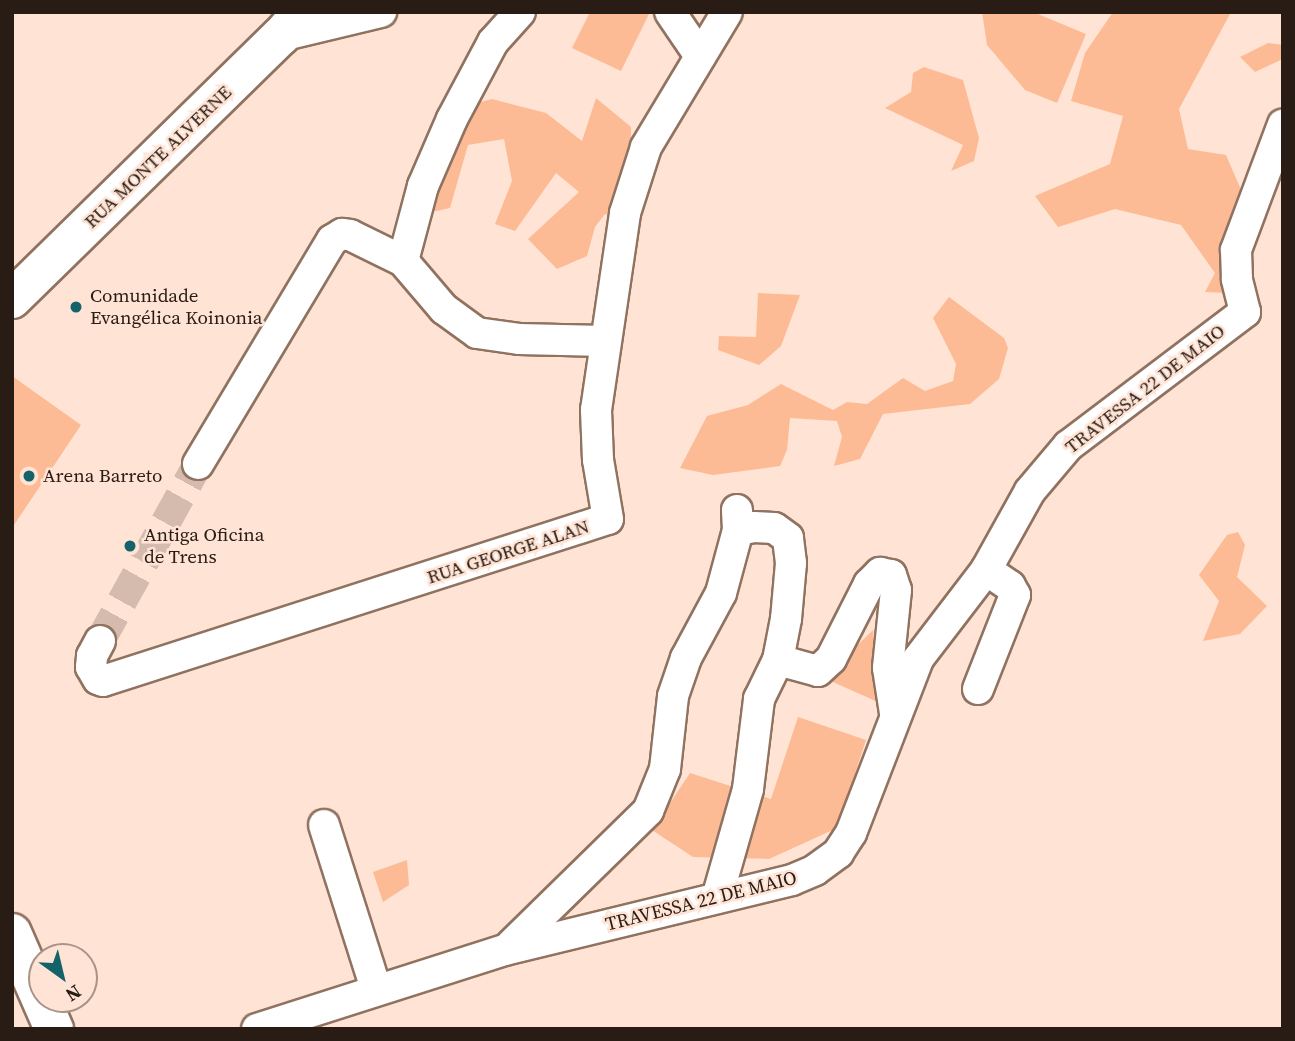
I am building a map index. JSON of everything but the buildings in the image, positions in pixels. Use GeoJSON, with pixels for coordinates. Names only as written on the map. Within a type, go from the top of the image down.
{"type":"FeatureCollection","features":[{"type":"Feature","properties":{"kind":"street"},"geometry":{"type":"LineString","coordinates":[[291,24],[381,12]]}},
{"type":"Feature","properties":{"kind":"street"},"geometry":{"type":"LineString","coordinates":[[403,261],[423,186],[452,119],[493,42],[520,12]]}},
{"type":"Feature","properties":{"kind":"street"},"geometry":{"type":"LineString","coordinates":[[670,12],[700,56]]}},
{"type":"Feature","properties":{"kind":"street","name":"RUA GEORGE ALAN"},"geometry":{"type":"LineString","coordinates":[[100,640],[92,656],[91,667],[98,679],[103,681],[608,519],[598,460],[596,410],[629,196],[646,147],[727,12]]}},
{"type":"Feature","properties":{"kind":"street","name":"RUA MONTE ALVERNE"},"geometry":{"type":"LineString","coordinates":[[12,299],[291,24]]}},
{"type":"Feature","properties":{"kind":"street","name":"TRAVESSA 22 DE MAIO"},"geometry":{"type":"LineString","coordinates":[[257,1029],[505,950],[792,880],[816,870],[838,853],[851,833],[918,659],[986,570],[1030,491],[1068,446],[1245,312],[1237,279],[1236,250],[1283,124]]}},
{"type":"Feature","properties":{"kind":"street"},"geometry":{"type":"LineString","coordinates":[[198,464],[332,240],[342,234],[350,235],[403,261],[444,309],[477,333],[519,339],[605,341]]}},
{"type":"Feature","properties":{"kind":"street"},"geometry":{"type":"LineString","coordinates":[[505,950],[539,921],[648,811],[665,769],[673,696],[686,658],[721,593],[737,520],[754,527],[774,528],[788,538],[791,563],[786,620],[778,660],[759,699],[748,789],[717,898]]}},
{"type":"Feature","properties":{"kind":"street"},"geometry":{"type":"LineString","coordinates":[[978,689],[1015,595],[1010,586],[986,570]]}},
{"type":"Feature","properties":{"kind":"street"},"geometry":{"type":"LineString","coordinates":[[778,660],[818,671],[831,659],[869,584],[880,573],[891,575],[896,590],[888,668],[896,717]]}},
{"type":"Feature","properties":{"kind":"street"},"geometry":{"type":"LineString","coordinates":[[324,825],[376,989]]}},
{"type":"Feature","properties":{"kind":"street"},"geometry":{"type":"LineString","coordinates":[[12,933],[54,1029]]}},
{"type":"Feature","properties":{"kind":"shaded area"},"geometry":{"type":"Polygon","coordinates":[[[590,12],[650,12],[621,71],[572,48],[590,12]]]}},
{"type":"Feature","properties":{"kind":"shaded area"},"geometry":{"type":"Polygon","coordinates":[[[982,12],[1033,12],[1086,34],[1057,103],[1025,90],[987,45],[982,12]]]}},
{"type":"Feature","properties":{"kind":"shaded area"},"geometry":{"type":"Polygon","coordinates":[[[1113,12],[1230,14],[1179,109],[1188,149],[1226,155],[1245,199],[1227,293],[1205,292],[1215,273],[1181,225],[1115,209],[1058,227],[1035,196],[1110,164],[1123,116],[1071,101],[1085,53],[1113,12]]]}},
{"type":"Feature","properties":{"kind":"shaded area"},"geometry":{"type":"Polygon","coordinates":[[[1268,43],[1283,45],[1283,59],[1255,72],[1240,57],[1268,43]]]}},
{"type":"Feature","properties":{"kind":"shaded area"},"geometry":{"type":"Polygon","coordinates":[[[924,67],[963,80],[979,138],[974,161],[951,171],[963,145],[885,108],[911,92],[913,73],[924,67]]]}},
{"type":"Feature","properties":{"kind":"shaded area"},"geometry":{"type":"Polygon","coordinates":[[[596,98],[631,127],[631,146],[617,209],[604,215],[595,227],[587,256],[557,269],[528,239],[579,192],[556,173],[515,231],[495,224],[512,181],[504,139],[468,145],[450,208],[422,214],[462,107],[492,99],[546,113],[582,141],[596,98]]]}},
{"type":"Feature","properties":{"kind":"shaded area"},"geometry":{"type":"Polygon","coordinates":[[[758,293],[800,295],[781,346],[759,365],[718,350],[719,336],[756,337],[758,293]]]}},
{"type":"Feature","properties":{"kind":"shaded area"},"geometry":{"type":"Polygon","coordinates":[[[949,297],[1004,338],[1008,348],[999,379],[970,404],[883,414],[860,459],[834,466],[842,437],[837,421],[790,418],[787,450],[780,466],[713,475],[680,468],[707,416],[748,405],[781,384],[833,410],[847,402],[867,404],[903,378],[925,391],[953,381],[956,364],[933,318],[949,297]]]}},
{"type":"Feature","properties":{"kind":"shaded area","name":"Arena Barreto"},"geometry":{"type":"Polygon","coordinates":[[[12,376],[81,425],[12,528],[12,376]]]}},
{"type":"Feature","properties":{"kind":"shaded area"},"geometry":{"type":"Polygon","coordinates":[[[1238,532],[1245,545],[1237,577],[1267,606],[1240,634],[1203,641],[1219,601],[1199,575],[1227,535],[1238,532]]]}},
{"type":"Feature","properties":{"kind":"shaded area"},"geometry":{"type":"Polygon","coordinates":[[[873,630],[880,703],[824,678],[873,630]]]}},
{"type":"Feature","properties":{"kind":"shaded area"},"geometry":{"type":"Polygon","coordinates":[[[798,717],[866,740],[837,828],[769,859],[693,857],[652,830],[690,773],[771,799],[798,717]]]}},
{"type":"Feature","properties":{"kind":"shaded area"},"geometry":{"type":"Polygon","coordinates":[[[407,860],[409,885],[383,902],[373,872],[407,860]]]}},
{"type":"Feature","properties":{"kind":"tunnel"},"geometry":{"type":"LineString","coordinates":[[100,641],[198,464]]}},
{"type":"Feature","properties":{"kind":"place","name":"Comunidade Evangélica Koinonia"},"geometry":{"type":"Point","coordinates":[76,307]}},
{"type":"Feature","properties":{"kind":"place","name":"Arena Barreto"},"geometry":{"type":"Point","coordinates":[29,476]}},
{"type":"Feature","properties":{"kind":"place","name":"Antiga Oficina de Trens"},"geometry":{"type":"Point","coordinates":[130,546]}}]}
